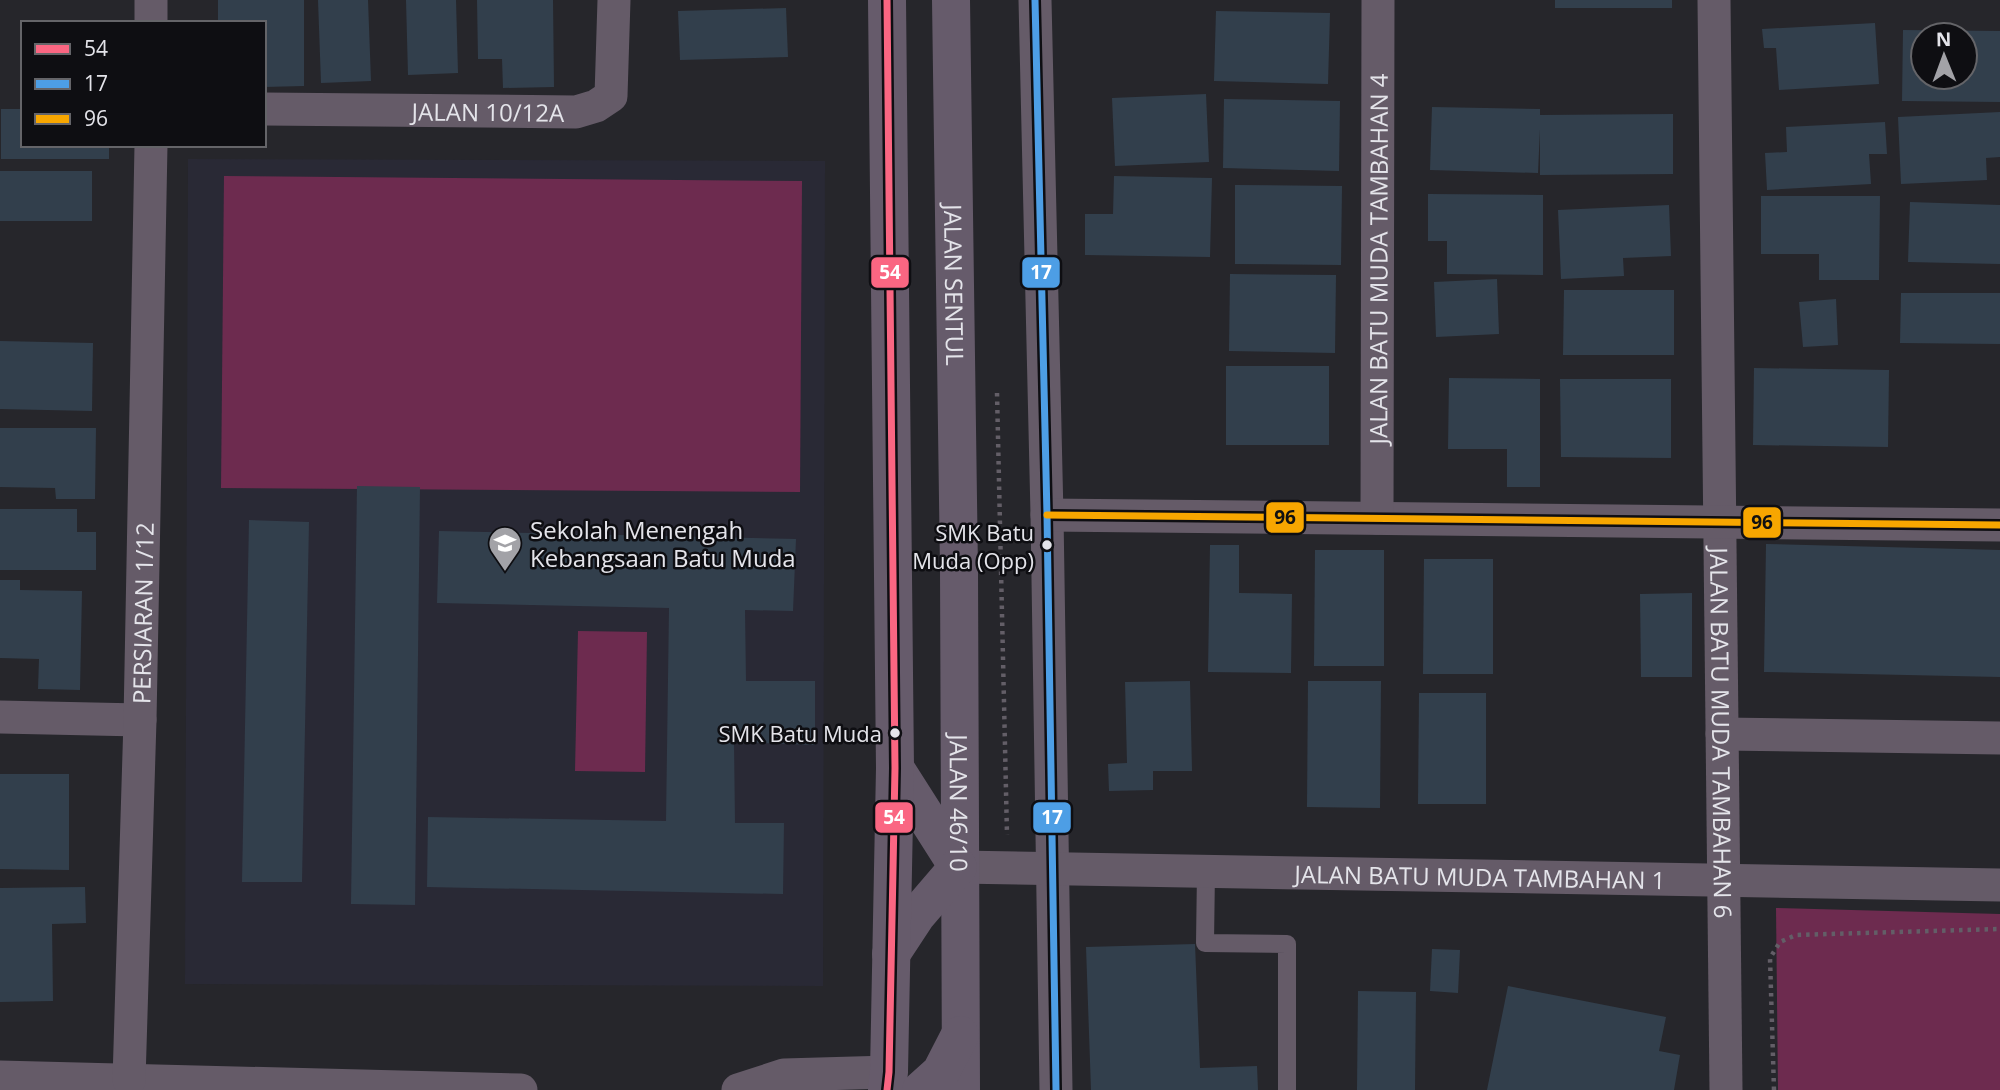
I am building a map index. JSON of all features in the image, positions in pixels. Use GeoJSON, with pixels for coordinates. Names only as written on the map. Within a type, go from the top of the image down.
{"type":"FeatureCollection","features":[{"type":"Feature","properties":{"kind":"main road"},"geometry":{"type":"LineString","coordinates":[[887,0],[895,768],[891,954],[901,1086],[941,1072],[960,1035]]}},
{"type":"Feature","properties":{"kind":"main road","name":"JALAN SENTUL"},"geometry":{"type":"LineString","coordinates":[[951,0],[958,570]]}},
{"type":"Feature","properties":{"kind":"main road","name":"JALAN 46/10"},"geometry":{"type":"LineString","coordinates":[[958,570],[960,1035]]}},
{"type":"Feature","properties":{"kind":"main road"},"geometry":{"type":"LineString","coordinates":[[891,954],[916,916],[958,867],[895,768]]}},
{"type":"Feature","properties":{"kind":"main road"},"geometry":{"type":"LineString","coordinates":[[960,1035],[961,1090]]}},
{"type":"Feature","properties":{"kind":"street"},"geometry":{"type":"LineString","coordinates":[[151,0],[151,21]]}},
{"type":"Feature","properties":{"kind":"street","name":"JALAN 10/12A"},"geometry":{"type":"LineString","coordinates":[[266,109],[576,112],[596,106],[611,96],[614,0]]}},
{"type":"Feature","properties":{"kind":"street"},"geometry":{"type":"LineString","coordinates":[[1035,0],[1056,1090]]}},
{"type":"Feature","properties":{"kind":"street","name":"JALAN BATU MUDA TAMBAHAN 4"},"geometry":{"type":"LineString","coordinates":[[1377,518],[1378,0]]}},
{"type":"Feature","properties":{"kind":"street","name":"JALAN BATU MUDA TAMBAHAN 6"},"geometry":{"type":"LineString","coordinates":[[1714,0],[1726,1090]]}},
{"type":"Feature","properties":{"kind":"street","name":"PERSIARAN 1/12"},"geometry":{"type":"LineString","coordinates":[[129,1080],[140,720],[151,147]]}},
{"type":"Feature","properties":{"kind":"street"},"geometry":{"type":"LineString","coordinates":[[1047,515],[2000,525]]}},
{"type":"Feature","properties":{"kind":"street"},"geometry":{"type":"LineString","coordinates":[[0,718],[140,720]]}},
{"type":"Feature","properties":{"kind":"street"},"geometry":{"type":"LineString","coordinates":[[1723,734],[2000,738]]}},
{"type":"Feature","properties":{"kind":"street","name":"JALAN BATU MUDA TAMBAHAN 1"},"geometry":{"type":"LineString","coordinates":[[958,867],[2000,886]]}},
{"type":"Feature","properties":{"kind":"street"},"geometry":{"type":"LineString","coordinates":[[738,1090],[784,1075],[901,1086]]}},
{"type":"Feature","properties":{"kind":"street"},"geometry":{"type":"LineString","coordinates":[[0,1077],[45,1084],[129,1080],[258,1087],[521,1090]]}},
{"type":"Feature","properties":{"kind":"lane"},"geometry":{"type":"LineString","coordinates":[[1206,871],[1205,943],[1287,944],[1287,1090]]}},
{"type":"Feature","properties":{"kind":"path"},"geometry":{"type":"LineString","coordinates":[[997,392],[1007,868]]}},
{"type":"Feature","properties":{"kind":"path"},"geometry":{"type":"LineString","coordinates":[[1774,1090],[1770,958],[1780,942],[1796,935],[2000,929]]}},
{"type":"Feature","properties":{"kind":"shaded area","name":"Sekolah Menengah Kebangsaan Batu Muda"},"geometry":{"type":"Polygon","coordinates":[[[188,159],[825,161],[823,986],[185,984],[188,159]]]}},
{"type":"Feature","properties":{"kind":"shaded area"},"geometry":{"type":"Polygon","coordinates":[[[224,176],[802,181],[800,492],[221,488],[224,176]]]}},
{"type":"Feature","properties":{"kind":"shaded area"},"geometry":{"type":"Polygon","coordinates":[[[578,631],[647,632],[645,772],[575,771],[578,631]]]}},
{"type":"Feature","properties":{"kind":"shaded area"},"geometry":{"type":"Polygon","coordinates":[[[1776,908],[2000,914],[2000,1090],[1778,1090],[1776,908]]]}},
{"type":"Feature","properties":{"kind":"building"},"geometry":{"type":"Polygon","coordinates":[[[218,0],[304,0],[304,86],[266,87],[266,21],[218,21],[218,0]]]}},
{"type":"Feature","properties":{"kind":"building"},"geometry":{"type":"Polygon","coordinates":[[[318,0],[368,0],[371,81],[321,83],[318,0]]]}},
{"type":"Feature","properties":{"kind":"building"},"geometry":{"type":"Polygon","coordinates":[[[406,0],[456,0],[458,73],[408,75],[406,0]]]}},
{"type":"Feature","properties":{"kind":"building"},"geometry":{"type":"Polygon","coordinates":[[[477,0],[553,0],[554,87],[503,88],[502,59],[478,59],[477,0]]]}},
{"type":"Feature","properties":{"kind":"building"},"geometry":{"type":"Polygon","coordinates":[[[1555,0],[1672,0],[1672,8],[1555,8],[1555,0]]]}},
{"type":"Feature","properties":{"kind":"building"},"geometry":{"type":"Polygon","coordinates":[[[786,8],[788,57],[680,60],[678,11],[786,8]]]}},
{"type":"Feature","properties":{"kind":"building"},"geometry":{"type":"Polygon","coordinates":[[[1216,11],[1330,13],[1328,84],[1214,81],[1216,11]]]}},
{"type":"Feature","properties":{"kind":"building"},"geometry":{"type":"Polygon","coordinates":[[[1875,23],[1879,84],[1779,90],[1776,48],[1764,48],[1762,29],[1875,23]]]}},
{"type":"Feature","properties":{"kind":"building"},"geometry":{"type":"Polygon","coordinates":[[[1903,30],[1909,30],[1909,91],[1979,91],[1979,31],[2000,31],[2000,102],[1902,101],[1903,30]]]}},
{"type":"Feature","properties":{"kind":"building"},"geometry":{"type":"Polygon","coordinates":[[[1206,94],[1209,162],[1115,166],[1112,98],[1206,94]]]}},
{"type":"Feature","properties":{"kind":"building"},"geometry":{"type":"Polygon","coordinates":[[[1224,99],[1340,101],[1339,171],[1223,168],[1224,99]]]}},
{"type":"Feature","properties":{"kind":"building"},"geometry":{"type":"Polygon","coordinates":[[[1432,107],[1540,109],[1540,115],[1673,114],[1673,174],[1540,175],[1540,129],[1538,173],[1430,170],[1432,107]]]}},
{"type":"Feature","properties":{"kind":"building"},"geometry":{"type":"Polygon","coordinates":[[[1,109],[21,109],[21,147],[109,147],[109,159],[1,159],[1,109]]]}},
{"type":"Feature","properties":{"kind":"building"},"geometry":{"type":"Polygon","coordinates":[[[2000,112],[2000,157],[1986,158],[1987,180],[1901,184],[1898,117],[2000,112]]]}},
{"type":"Feature","properties":{"kind":"building"},"geometry":{"type":"Polygon","coordinates":[[[1885,122],[1887,154],[1869,154],[1871,184],[1767,190],[1765,153],[1787,152],[1786,127],[1885,122]]]}},
{"type":"Feature","properties":{"kind":"building"},"geometry":{"type":"Polygon","coordinates":[[[0,171],[92,171],[92,221],[0,221],[0,171]]]}},
{"type":"Feature","properties":{"kind":"building"},"geometry":{"type":"Polygon","coordinates":[[[1114,176],[1212,178],[1210,257],[1085,255],[1085,214],[1113,214],[1114,176]]]}},
{"type":"Feature","properties":{"kind":"building"},"geometry":{"type":"Polygon","coordinates":[[[1235,185],[1342,186],[1341,265],[1235,264],[1235,185]]]}},
{"type":"Feature","properties":{"kind":"building"},"geometry":{"type":"Polygon","coordinates":[[[1428,194],[1543,195],[1543,275],[1447,274],[1447,241],[1428,241],[1428,194]]]}},
{"type":"Feature","properties":{"kind":"building"},"geometry":{"type":"Polygon","coordinates":[[[1761,196],[1880,196],[1879,280],[1819,280],[1819,254],[1761,254],[1761,196]]]}},
{"type":"Feature","properties":{"kind":"building"},"geometry":{"type":"Polygon","coordinates":[[[1910,202],[2000,205],[2000,264],[1908,262],[1910,202]]]}},
{"type":"Feature","properties":{"kind":"building"},"geometry":{"type":"Polygon","coordinates":[[[1669,205],[1671,256],[1623,258],[1624,276],[1561,279],[1558,210],[1669,205]]]}},
{"type":"Feature","properties":{"kind":"building"},"geometry":{"type":"Polygon","coordinates":[[[1230,274],[1336,275],[1335,353],[1229,351],[1230,274]]]}},
{"type":"Feature","properties":{"kind":"building"},"geometry":{"type":"Polygon","coordinates":[[[1497,279],[1499,334],[1436,337],[1434,282],[1497,279]]]}},
{"type":"Feature","properties":{"kind":"building"},"geometry":{"type":"Polygon","coordinates":[[[1564,290],[1674,290],[1674,355],[1563,355],[1564,290]]]}},
{"type":"Feature","properties":{"kind":"building"},"geometry":{"type":"Polygon","coordinates":[[[1901,293],[2000,293],[2000,344],[1900,343],[1901,293]]]}},
{"type":"Feature","properties":{"kind":"building"},"geometry":{"type":"Polygon","coordinates":[[[1836,299],[1838,345],[1803,347],[1799,302],[1836,299]]]}},
{"type":"Feature","properties":{"kind":"building"},"geometry":{"type":"Polygon","coordinates":[[[0,341],[93,343],[92,411],[0,409],[0,341]]]}},
{"type":"Feature","properties":{"kind":"building"},"geometry":{"type":"Polygon","coordinates":[[[1226,366],[1329,366],[1329,445],[1226,445],[1226,366]]]}},
{"type":"Feature","properties":{"kind":"building"},"geometry":{"type":"Polygon","coordinates":[[[1754,368],[1889,370],[1888,447],[1753,445],[1754,368]]]}},
{"type":"Feature","properties":{"kind":"building"},"geometry":{"type":"Polygon","coordinates":[[[1449,378],[1540,379],[1540,487],[1507,487],[1507,449],[1448,449],[1449,378]]]}},
{"type":"Feature","properties":{"kind":"building"},"geometry":{"type":"Polygon","coordinates":[[[1560,379],[1671,379],[1671,458],[1561,457],[1560,379]]]}},
{"type":"Feature","properties":{"kind":"building"},"geometry":{"type":"Polygon","coordinates":[[[0,428],[96,428],[95,499],[56,499],[55,488],[0,487],[0,428]]]}},
{"type":"Feature","properties":{"kind":"building"},"geometry":{"type":"Polygon","coordinates":[[[357,486],[420,487],[415,905],[351,904],[357,486]]]}},
{"type":"Feature","properties":{"kind":"building"},"geometry":{"type":"Polygon","coordinates":[[[0,509],[77,509],[77,532],[96,532],[96,570],[0,570],[0,509]]]}},
{"type":"Feature","properties":{"kind":"building"},"geometry":{"type":"Polygon","coordinates":[[[249,520],[309,522],[302,882],[242,882],[249,520]]]}},
{"type":"Feature","properties":{"kind":"building"},"geometry":{"type":"Polygon","coordinates":[[[439,531],[796,539],[793,611],[745,610],[746,681],[815,681],[815,745],[734,742],[735,823],[784,823],[783,894],[427,887],[428,817],[666,821],[669,608],[437,603],[439,531]]]}},
{"type":"Feature","properties":{"kind":"building"},"geometry":{"type":"Polygon","coordinates":[[[1766,544],[2000,550],[2000,677],[1764,672],[1766,544]]]}},
{"type":"Feature","properties":{"kind":"building"},"geometry":{"type":"Polygon","coordinates":[[[1210,545],[1239,545],[1239,593],[1292,594],[1291,673],[1208,672],[1210,545]]]}},
{"type":"Feature","properties":{"kind":"building"},"geometry":{"type":"Polygon","coordinates":[[[1315,550],[1384,550],[1384,666],[1314,666],[1315,550]]]}},
{"type":"Feature","properties":{"kind":"building"},"geometry":{"type":"Polygon","coordinates":[[[1424,559],[1493,559],[1493,674],[1423,674],[1424,559]]]}},
{"type":"Feature","properties":{"kind":"building"},"geometry":{"type":"Polygon","coordinates":[[[0,580],[20,580],[20,590],[82,591],[80,690],[38,689],[39,659],[0,658],[0,580]]]}},
{"type":"Feature","properties":{"kind":"building"},"geometry":{"type":"Polygon","coordinates":[[[1692,593],[1692,677],[1641,677],[1640,594],[1692,593]]]}},
{"type":"Feature","properties":{"kind":"building"},"geometry":{"type":"Polygon","coordinates":[[[1190,681],[1192,771],[1153,771],[1153,790],[1109,791],[1108,764],[1127,763],[1125,682],[1190,681]]]}},
{"type":"Feature","properties":{"kind":"building"},"geometry":{"type":"Polygon","coordinates":[[[1308,681],[1381,681],[1380,808],[1307,807],[1308,681]]]}},
{"type":"Feature","properties":{"kind":"building"},"geometry":{"type":"Polygon","coordinates":[[[1419,693],[1486,693],[1486,804],[1418,804],[1419,693]]]}},
{"type":"Feature","properties":{"kind":"building"},"geometry":{"type":"Polygon","coordinates":[[[0,774],[69,774],[69,870],[0,869],[0,774]]]}},
{"type":"Feature","properties":{"kind":"building"},"geometry":{"type":"Polygon","coordinates":[[[85,887],[86,923],[52,924],[53,1001],[0,1002],[0,888],[85,887]]]}},
{"type":"Feature","properties":{"kind":"building"},"geometry":{"type":"Polygon","coordinates":[[[1195,944],[1200,1068],[1257,1066],[1258,1090],[1091,1090],[1086,947],[1195,944]]]}},
{"type":"Feature","properties":{"kind":"building"},"geometry":{"type":"Polygon","coordinates":[[[1432,949],[1460,950],[1458,993],[1430,991],[1432,949]]]}},
{"type":"Feature","properties":{"kind":"building"},"geometry":{"type":"Polygon","coordinates":[[[1508,986],[1666,1017],[1659,1051],[1680,1055],[1674,1090],[1487,1090],[1508,986]]]}},
{"type":"Feature","properties":{"kind":"building"},"geometry":{"type":"Polygon","coordinates":[[[1358,991],[1416,992],[1415,1090],[1357,1090],[1358,991]]]}},
{"type":"Feature","properties":{"kind":"transit line","name":"54"},"geometry":{"type":"LineString","coordinates":[[887,0],[895,768],[887,1090]]}},
{"type":"Feature","properties":{"kind":"transit line","name":"17"},"geometry":{"type":"LineString","coordinates":[[1035,0],[1056,1090]]}},
{"type":"Feature","properties":{"kind":"transit line","name":"96"},"geometry":{"type":"LineString","coordinates":[[1047,515],[2000,525]]}},
{"type":"Feature","properties":{"kind":"place","name":"SMK Batu Muda (Opp)"},"geometry":{"type":"Point","coordinates":[1047,545]}},
{"type":"Feature","properties":{"kind":"place","name":"Sekolah Menengah Kebangsaan Batu Muda"},"geometry":{"type":"Point","coordinates":[505,573]}},
{"type":"Feature","properties":{"kind":"place","name":"SMK Batu Muda"},"geometry":{"type":"Point","coordinates":[895,733]}}]}
